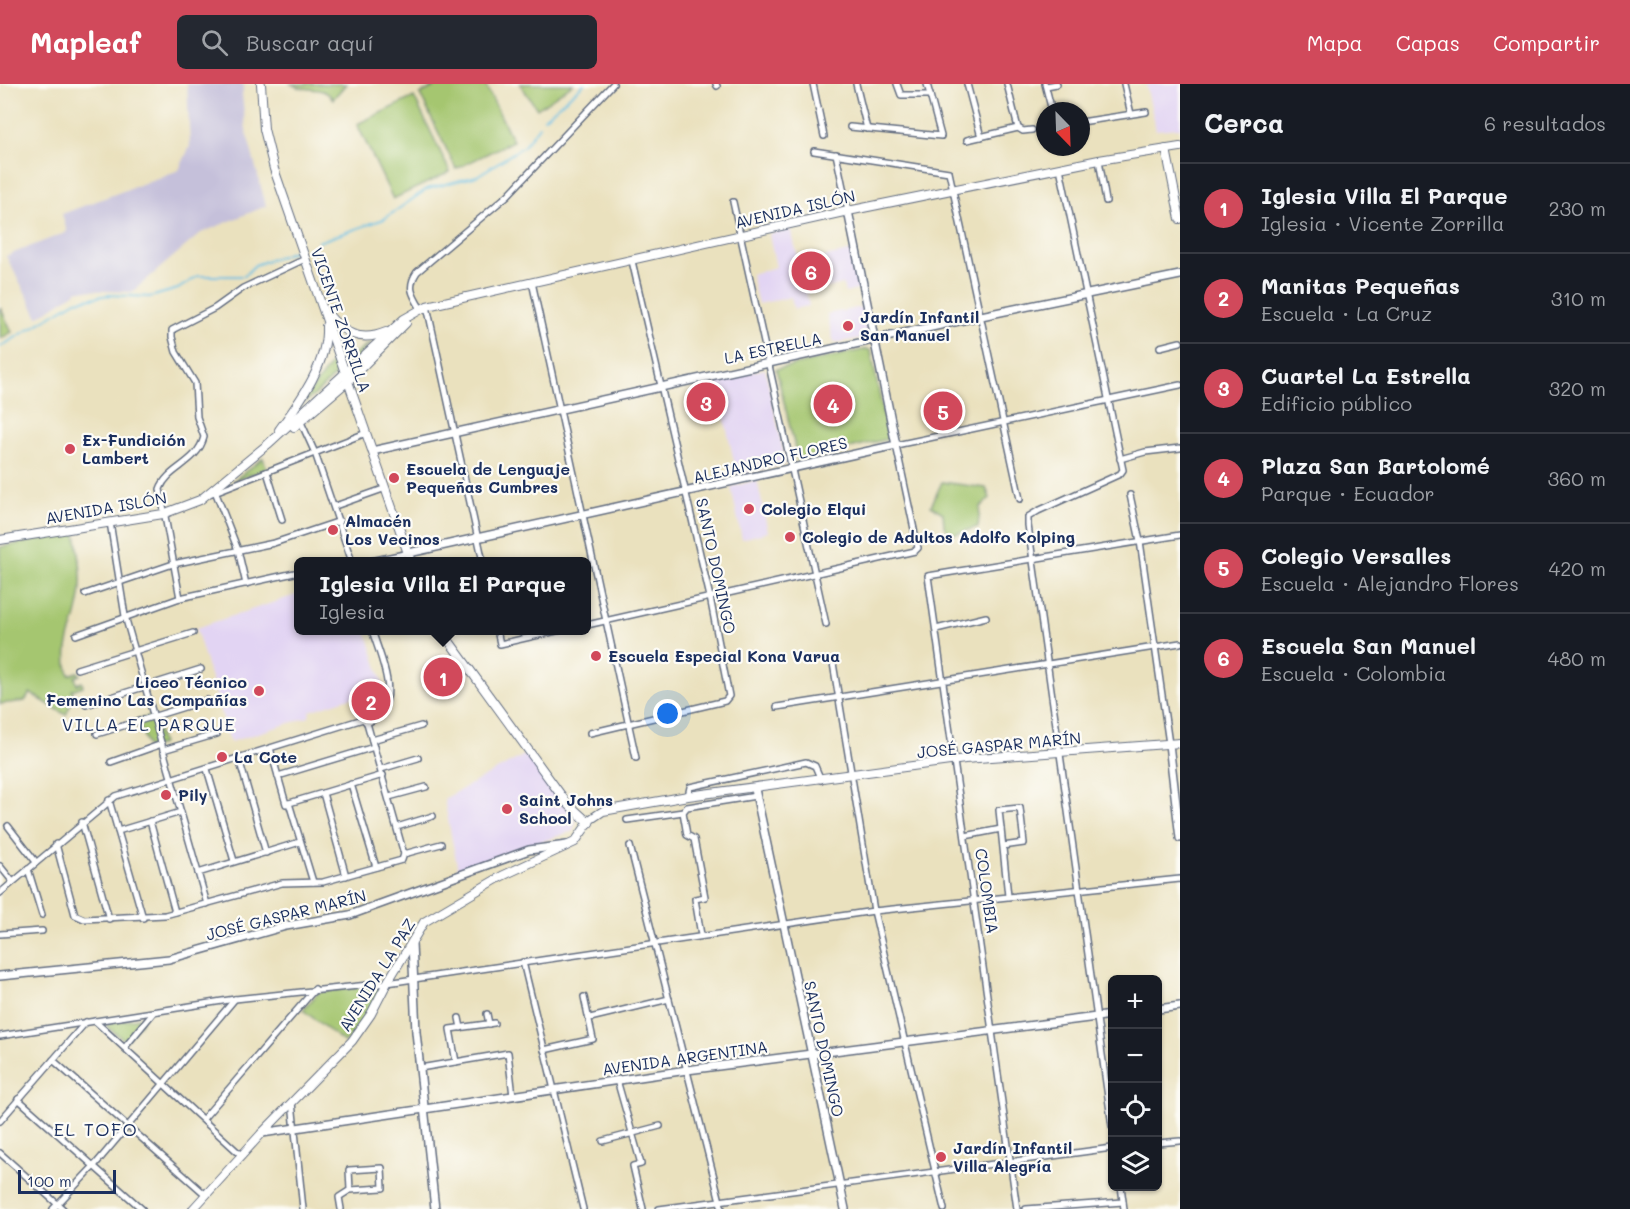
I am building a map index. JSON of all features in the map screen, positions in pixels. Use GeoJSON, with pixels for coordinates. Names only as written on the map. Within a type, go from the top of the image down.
{"type":"FeatureCollection","features":[{"type":"Feature","properties":{"kind":"main road","name":"VICENTE ZORRILLA"},"geometry":{"type":"LineString","coordinates":[[261,84],[262,116],[268,149],[410,557]]}},
{"type":"Feature","properties":{"kind":"main road","name":"AVENIDA ISLÓN"},"geometry":{"type":"LineString","coordinates":[[347,377],[392,329],[422,308],[848,211],[1099,160],[1180,147]]}},
{"type":"Feature","properties":{"kind":"main road"},"geometry":{"type":"LineString","coordinates":[[1166,149],[1180,219]]}},
{"type":"Feature","properties":{"kind":"main road","name":"AVENIDA ISLÓN"},"geometry":{"type":"LineString","coordinates":[[0,540],[163,514],[189,505],[213,492],[299,420],[422,308]]}},
{"type":"Feature","properties":{"kind":"main road"},"geometry":{"type":"LineString","coordinates":[[323,310],[342,329],[357,336],[371,337],[392,329]]}},
{"type":"Feature","properties":{"kind":"main road"},"geometry":{"type":"LineString","coordinates":[[268,444],[320,365],[326,337],[323,310]]}},
{"type":"Feature","properties":{"kind":"main road"},"geometry":{"type":"LineString","coordinates":[[445,635],[566,802],[589,823]]}},
{"type":"Feature","properties":{"kind":"main road","name":"JOSÉ GASPAR MARÍN"},"geometry":{"type":"LineString","coordinates":[[589,823],[603,811],[688,796],[756,793],[821,780],[956,760],[1180,743]]}},
{"type":"Feature","properties":{"kind":"main road","name":"AVENIDA LA PAZ"},"geometry":{"type":"LineString","coordinates":[[193,1209],[241,1155],[352,1041],[371,1014],[420,927],[433,915],[526,864],[570,845],[584,833],[589,823]]}},
{"type":"Feature","properties":{"kind":"street"},"geometry":{"type":"LineString","coordinates":[[482,557],[454,433],[422,308],[410,291],[411,281],[417,272],[508,195],[613,84]]}},
{"type":"Feature","properties":{"kind":"street"},"geometry":{"type":"LineString","coordinates":[[813,84],[824,136]]}},
{"type":"Feature","properties":{"kind":"street"},"geometry":{"type":"LineString","coordinates":[[856,84],[867,129]]}},
{"type":"Feature","properties":{"kind":"street"},"geometry":{"type":"LineString","coordinates":[[897,84],[901,95],[930,95]]}},
{"type":"Feature","properties":{"kind":"street"},"geometry":{"type":"LineString","coordinates":[[850,127],[941,136],[927,84]]}},
{"type":"Feature","properties":{"kind":"street"},"geometry":{"type":"LineString","coordinates":[[967,84],[981,137]]}},
{"type":"Feature","properties":{"kind":"street"},"geometry":{"type":"LineString","coordinates":[[1007,84],[1018,129]]}},
{"type":"Feature","properties":{"kind":"street"},"geometry":{"type":"LineString","coordinates":[[1050,102],[1045,85],[1057,84]]}},
{"type":"Feature","properties":{"kind":"street"},"geometry":{"type":"LineString","coordinates":[[1124,84],[1131,114]]}},
{"type":"Feature","properties":{"kind":"street"},"geometry":{"type":"LineString","coordinates":[[1090,121],[1146,112]]}},
{"type":"Feature","properties":{"kind":"street"},"geometry":{"type":"LineString","coordinates":[[967,140],[1018,129],[1032,130]]}},
{"type":"Feature","properties":{"kind":"street"},"geometry":{"type":"LineString","coordinates":[[814,151],[949,172],[955,190],[1020,499]]}},
{"type":"Feature","properties":{"kind":"street"},"geometry":{"type":"LineString","coordinates":[[591,623],[918,549],[836,154]]}},
{"type":"Feature","properties":{"kind":"street"},"geometry":{"type":"LineString","coordinates":[[1099,160],[1106,201]]}},
{"type":"Feature","properties":{"kind":"street"},"geometry":{"type":"LineString","coordinates":[[1060,168],[1123,470],[1120,474],[1038,511],[1028,517],[1028,525],[1108,1090]]}},
{"type":"Feature","properties":{"kind":"street"},"geometry":{"type":"LineString","coordinates":[[733,202],[826,624]]}},
{"type":"Feature","properties":{"kind":"street"},"geometry":{"type":"LineString","coordinates":[[180,598],[160,495],[162,485],[194,457],[204,437],[197,417],[195,383],[177,352],[172,330],[215,308],[243,288],[305,259]]}},
{"type":"Feature","properties":{"kind":"street","name":"SANTO DOMINGO"},"geometry":{"type":"LineString","coordinates":[[628,725],[724,701],[729,696],[687,493],[632,261]]}},
{"type":"Feature","properties":{"kind":"street","name":"LA ESTRELLA"},"geometry":{"type":"LineString","coordinates":[[372,451],[981,316],[1180,275]]}},
{"type":"Feature","properties":{"kind":"street"},"geometry":{"type":"LineString","coordinates":[[532,282],[590,557]]}},
{"type":"Feature","properties":{"kind":"street"},"geometry":{"type":"LineString","coordinates":[[1160,347],[1180,342]]}},
{"type":"Feature","properties":{"kind":"street","name":"ALEJANDRO FLORES"},"geometry":{"type":"LineString","coordinates":[[387,557],[1180,385]]}},
{"type":"Feature","properties":{"kind":"street"},"geometry":{"type":"LineString","coordinates":[[299,420],[315,453],[351,557]]}},
{"type":"Feature","properties":{"kind":"street"},"geometry":{"type":"LineString","coordinates":[[246,584],[238,550],[213,492],[366,433]]}},
{"type":"Feature","properties":{"kind":"street"},"geometry":{"type":"LineString","coordinates":[[1120,459],[1145,452],[1180,448]]}},
{"type":"Feature","properties":{"kind":"street"},"geometry":{"type":"LineString","coordinates":[[267,472],[282,520]]}},
{"type":"Feature","properties":{"kind":"street"},"geometry":{"type":"LineString","coordinates":[[334,506],[386,488]]}},
{"type":"Feature","properties":{"kind":"street"},"geometry":{"type":"LineString","coordinates":[[1130,495],[1140,541],[1180,838]]}},
{"type":"Feature","properties":{"kind":"street"},"geometry":{"type":"LineString","coordinates":[[85,594],[173,564],[274,543],[340,521]]}},
{"type":"Feature","properties":{"kind":"street"},"geometry":{"type":"LineString","coordinates":[[110,522],[125,616],[207,904]]}},
{"type":"Feature","properties":{"kind":"street"},"geometry":{"type":"LineString","coordinates":[[1034,560],[1180,535]]}},
{"type":"Feature","properties":{"kind":"street"},"geometry":{"type":"LineString","coordinates":[[591,559],[636,758]]}},
{"type":"Feature","properties":{"kind":"street","name":"COLOMBIA"},"geometry":{"type":"LineString","coordinates":[[1017,1209],[956,760],[928,576],[1034,560]]}},
{"type":"Feature","properties":{"kind":"street"},"geometry":{"type":"LineString","coordinates":[[76,635],[180,598],[294,573]]}},
{"type":"Feature","properties":{"kind":"street"},"geometry":{"type":"LineString","coordinates":[[936,629],[986,617]]}},
{"type":"Feature","properties":{"kind":"street"},"geometry":{"type":"LineString","coordinates":[[77,669],[193,633]]}},
{"type":"Feature","properties":{"kind":"street"},"geometry":{"type":"LineString","coordinates":[[367,723],[376,719],[384,709],[389,695],[373,635]]}},
{"type":"Feature","properties":{"kind":"street"},"geometry":{"type":"LineString","coordinates":[[498,635],[500,645],[541,635]]}},
{"type":"Feature","properties":{"kind":"street"},"geometry":{"type":"LineString","coordinates":[[777,707],[1180,643]]}},
{"type":"Feature","properties":{"kind":"street"},"geometry":{"type":"LineString","coordinates":[[832,663],[874,911],[944,1209]]}},
{"type":"Feature","properties":{"kind":"street"},"geometry":{"type":"LineString","coordinates":[[86,705],[201,669]]}},
{"type":"Feature","properties":{"kind":"street"},"geometry":{"type":"LineString","coordinates":[[97,734],[207,700]]}},
{"type":"Feature","properties":{"kind":"street"},"geometry":{"type":"LineString","coordinates":[[0,894],[56,844],[109,800],[363,719],[367,723],[375,747],[404,854],[402,860],[346,876],[313,882],[282,883],[175,912],[143,918],[84,919],[75,915],[56,844]]}},
{"type":"Feature","properties":{"kind":"street"},"geometry":{"type":"LineString","coordinates":[[590,733],[628,725]]}},
{"type":"Feature","properties":{"kind":"street"},"geometry":{"type":"LineString","coordinates":[[372,740],[421,726]]}},
{"type":"Feature","properties":{"kind":"street"},"geometry":{"type":"LineString","coordinates":[[111,762],[217,734]]}},
{"type":"Feature","properties":{"kind":"street"},"geometry":{"type":"LineString","coordinates":[[278,776],[375,747]]}},
{"type":"Feature","properties":{"kind":"street"},"geometry":{"type":"LineString","coordinates":[[270,748],[313,882]]}},
{"type":"Feature","properties":{"kind":"street"},"geometry":{"type":"LineString","coordinates":[[288,804],[351,784],[418,758]]}},
{"type":"Feature","properties":{"kind":"street"},"geometry":{"type":"LineString","coordinates":[[239,759],[266,853]]}},
{"type":"Feature","properties":{"kind":"street","name":"JOSÉ GASPAR MARÍN"},"geometry":{"type":"LineString","coordinates":[[688,796],[690,787],[806,762],[815,766],[821,780]]}},
{"type":"Feature","properties":{"kind":"street"},"geometry":{"type":"LineString","coordinates":[[207,769],[234,861]]}},
{"type":"Feature","properties":{"kind":"street"},"geometry":{"type":"LineString","coordinates":[[351,784],[375,867]]}},
{"type":"Feature","properties":{"kind":"street"},"geometry":{"type":"LineString","coordinates":[[389,797],[426,787]]}},
{"type":"Feature","properties":{"kind":"street"},"geometry":{"type":"LineString","coordinates":[[323,793],[346,876]]}},
{"type":"Feature","properties":{"kind":"street"},"geometry":{"type":"LineString","coordinates":[[627,820],[683,812],[687,807],[756,793]]}},
{"type":"Feature","properties":{"kind":"street","name":"SANTO DOMINGO"},"geometry":{"type":"LineString","coordinates":[[756,793],[810,1054],[846,1209]]}},
{"type":"Feature","properties":{"kind":"street"},"geometry":{"type":"LineString","coordinates":[[109,800],[143,918]]}},
{"type":"Feature","properties":{"kind":"street"},"geometry":{"type":"LineString","coordinates":[[1003,846],[1024,843],[1020,808],[999,810],[1008,897]]}},
{"type":"Feature","properties":{"kind":"street"},"geometry":{"type":"LineString","coordinates":[[118,831],[181,812]]}},
{"type":"Feature","properties":{"kind":"street"},"geometry":{"type":"LineString","coordinates":[[683,812],[687,835],[694,839],[705,897],[695,899],[701,935]]}},
{"type":"Feature","properties":{"kind":"street"},"geometry":{"type":"LineString","coordinates":[[397,827],[433,816]]}},
{"type":"Feature","properties":{"kind":"street"},"geometry":{"type":"LineString","coordinates":[[150,821],[175,912]]}},
{"type":"Feature","properties":{"kind":"street"},"geometry":{"type":"LineString","coordinates":[[82,822],[109,919]]}},
{"type":"Feature","properties":{"kind":"street"},"geometry":{"type":"LineString","coordinates":[[8,826],[36,862]]}},
{"type":"Feature","properties":{"kind":"street"},"geometry":{"type":"LineString","coordinates":[[965,836],[1001,829]]}},
{"type":"Feature","properties":{"kind":"street"},"geometry":{"type":"LineString","coordinates":[[198,873],[300,842]]}},
{"type":"Feature","properties":{"kind":"street"},"geometry":{"type":"LineString","coordinates":[[404,854],[441,844]]}},
{"type":"Feature","properties":{"kind":"street","name":"JOSÉ GASPAR MARÍN"},"geometry":{"type":"LineString","coordinates":[[0,976],[169,959],[286,926],[350,915],[529,850],[570,845]]}},
{"type":"Feature","properties":{"kind":"street"},"geometry":{"type":"LineString","coordinates":[[630,846],[722,1209]]}},
{"type":"Feature","properties":{"kind":"street"},"geometry":{"type":"LineString","coordinates":[[0,866],[13,882]]}},
{"type":"Feature","properties":{"kind":"street"},"geometry":{"type":"LineString","coordinates":[[28,869],[42,915]]}},
{"type":"Feature","properties":{"kind":"street"},"geometry":{"type":"LineString","coordinates":[[1,1037],[235,999],[387,983],[874,911],[1180,879]]}},
{"type":"Feature","properties":{"kind":"street"},"geometry":{"type":"LineString","coordinates":[[0,934],[42,931]]}},
{"type":"Feature","properties":{"kind":"street"},"geometry":{"type":"LineString","coordinates":[[412,941],[420,1068],[435,1209]]}},
{"type":"Feature","properties":{"kind":"street"},"geometry":{"type":"LineString","coordinates":[[523,962],[583,1209]]}},
{"type":"Feature","properties":{"kind":"street"},"geometry":{"type":"LineString","coordinates":[[203,1119],[315,989]]}},
{"type":"Feature","properties":{"kind":"street"},"geometry":{"type":"LineString","coordinates":[[544,1050],[593,1039],[584,996]]}},
{"type":"Feature","properties":{"kind":"street"},"geometry":{"type":"LineString","coordinates":[[55,1207],[94,1166],[126,1125],[235,999]]}},
{"type":"Feature","properties":{"kind":"street"},"geometry":{"type":"LineString","coordinates":[[590,1018],[669,999]]}},
{"type":"Feature","properties":{"kind":"street"},"geometry":{"type":"LineString","coordinates":[[1162,1008],[1180,1006]]}},
{"type":"Feature","properties":{"kind":"street"},"geometry":{"type":"LineString","coordinates":[[125,1047],[154,1012]]}},
{"type":"Feature","properties":{"kind":"street"},"geometry":{"type":"LineString","coordinates":[[456,1062],[450,1029],[491,1024],[487,1014]]}},
{"type":"Feature","properties":{"kind":"street","name":"AVENIDA ARGENTINA"},"geometry":{"type":"LineString","coordinates":[[262,1133],[687,1070],[1108,1016]]}},
{"type":"Feature","properties":{"kind":"street"},"geometry":{"type":"LineString","coordinates":[[459,1018],[461,1028]]}},
{"type":"Feature","properties":{"kind":"street"},"geometry":{"type":"LineString","coordinates":[[0,1121],[86,1022]]}},
{"type":"Feature","properties":{"kind":"street"},"geometry":{"type":"LineString","coordinates":[[95,1022],[241,1155]]}},
{"type":"Feature","properties":{"kind":"street"},"geometry":{"type":"LineString","coordinates":[[420,1068],[508,1053],[513,1096]]}},
{"type":"Feature","properties":{"kind":"street"},"geometry":{"type":"LineString","coordinates":[[53,1060],[206,1195]]}},
{"type":"Feature","properties":{"kind":"street"},"geometry":{"type":"LineString","coordinates":[[617,1080],[641,1164],[633,1166],[644,1209]]}},
{"type":"Feature","properties":{"kind":"street"},"geometry":{"type":"LineString","coordinates":[[18,1100],[142,1209]]}},
{"type":"Feature","properties":{"kind":"street"},"geometry":{"type":"LineString","coordinates":[[292,1102],[303,1209]]}},
{"type":"Feature","properties":{"kind":"street"},"geometry":{"type":"LineString","coordinates":[[603,1141],[660,1126]]}},
{"type":"Feature","properties":{"kind":"street"},"geometry":{"type":"LineString","coordinates":[[1162,1143],[1180,1141]]}},
{"type":"Feature","properties":{"kind":"street"},"geometry":{"type":"LineString","coordinates":[[659,1209],[935,1170],[1108,1150]]}},
{"type":"Feature","properties":{"kind":"street"},"geometry":{"type":"LineString","coordinates":[[0,1153],[55,1207],[63,1209]]}},
{"type":"Feature","properties":{"kind":"street"},"geometry":{"type":"LineString","coordinates":[[340,1209],[339,1197],[350,1190],[383,1188],[382,1168],[349,1170],[350,1190]]}},
{"type":"Feature","properties":{"kind":"street"},"geometry":{"type":"LineString","coordinates":[[1122,1191],[1124,1209]]}},
{"type":"Feature","properties":{"kind":"street"},"geometry":{"type":"LineString","coordinates":[[1026,1209],[1076,1208],[1123,1202]]}},
{"type":"Feature","properties":{"kind":"shaded area"},"geometry":{"type":"Polygon","coordinates":[[[187,84],[244,84],[242,95],[246,130],[266,206],[201,233],[132,292],[79,290],[38,317],[6,256],[67,232],[62,214],[179,170],[190,146],[187,84]]]}},
{"type":"Feature","properties":{"kind":"shaded area"},"geometry":{"type":"Polygon","coordinates":[[[1146,84],[1180,84],[1180,128],[1156,130],[1146,84]]]}},
{"type":"Feature","properties":{"kind":"shaded area"},"geometry":{"type":"Polygon","coordinates":[[[791,230],[799,262],[854,251],[862,289],[845,293],[843,284],[806,293],[809,306],[794,309],[791,297],[758,304],[751,274],[776,267],[769,234],[791,230]]]}},
{"type":"Feature","properties":{"kind":"shaded area","name":"Jardín Infantil San Manuel"},"geometry":{"type":"Polygon","coordinates":[[[863,307],[868,337],[834,343],[827,314],[863,307]]]}},
{"type":"Feature","properties":{"kind":"shaded area"},"geometry":{"type":"Polygon","coordinates":[[[765,369],[786,464],[737,475],[716,380],[765,369]]]}},
{"type":"Feature","properties":{"kind":"shaded area","name":"Colegio Elqui"},"geometry":{"type":"Polygon","coordinates":[[[757,480],[768,532],[742,539],[731,487],[757,480]]]}},
{"type":"Feature","properties":{"kind":"shaded area"},"geometry":{"type":"Polygon","coordinates":[[[294,596],[294,635],[367,635],[384,687],[310,711],[309,717],[230,742],[196,628],[294,596]]]}},
{"type":"Feature","properties":{"kind":"shaded area","name":"Saint Johns School"},"geometry":{"type":"Polygon","coordinates":[[[528,753],[576,820],[573,831],[458,870],[444,799],[528,753]]]}},
{"type":"Feature","properties":{"kind":"green space"},"geometry":{"type":"Polygon","coordinates":[[[291,84],[346,84],[333,99],[329,94],[319,90],[291,84]]]}},
{"type":"Feature","properties":{"kind":"green space"},"geometry":{"type":"Polygon","coordinates":[[[440,84],[485,84],[513,141],[456,169],[420,94],[440,84]]]}},
{"type":"Feature","properties":{"kind":"green space"},"geometry":{"type":"Polygon","coordinates":[[[520,84],[573,84],[537,109],[520,84]]]}},
{"type":"Feature","properties":{"kind":"green space"},"geometry":{"type":"Polygon","coordinates":[[[414,97],[450,172],[393,199],[357,124],[414,97]]]}},
{"type":"Feature","properties":{"kind":"green space"},"geometry":{"type":"Polygon","coordinates":[[[0,307],[12,332],[0,339],[0,307]]]}},
{"type":"Feature","properties":{"kind":"green space"},"geometry":{"type":"Polygon","coordinates":[[[374,339],[348,367],[349,358],[374,339]]]}},
{"type":"Feature","properties":{"kind":"green space"},"geometry":{"type":"Polygon","coordinates":[[[867,349],[871,351],[888,439],[798,460],[776,369],[867,349]]]}},
{"type":"Feature","properties":{"kind":"green space"},"geometry":{"type":"Polygon","coordinates":[[[333,361],[338,372],[315,395],[300,405],[333,361]]]}},
{"type":"Feature","properties":{"kind":"green space"},"geometry":{"type":"Polygon","coordinates":[[[263,458],[267,469],[233,481],[263,458]]]}},
{"type":"Feature","properties":{"kind":"green space"},"geometry":{"type":"Polygon","coordinates":[[[942,482],[986,488],[990,498],[980,507],[978,527],[951,535],[944,526],[943,513],[931,506],[942,482]]]}},
{"type":"Feature","properties":{"kind":"green space"},"geometry":{"type":"Polygon","coordinates":[[[76,533],[81,585],[66,655],[69,675],[78,672],[80,675],[75,677],[77,684],[82,682],[83,686],[72,690],[74,697],[66,715],[30,693],[25,701],[0,704],[0,547],[76,533]]]}},
{"type":"Feature","properties":{"kind":"green space"},"geometry":{"type":"Polygon","coordinates":[[[153,715],[162,744],[148,749],[138,720],[153,715]]]}},
{"type":"Feature","properties":{"kind":"green space"},"geometry":{"type":"Polygon","coordinates":[[[382,985],[362,1024],[345,1043],[303,1010],[319,992],[382,985]]]}},
{"type":"Feature","properties":{"kind":"green space"},"geometry":{"type":"Polygon","coordinates":[[[139,1018],[142,1021],[126,1041],[107,1027],[109,1023],[139,1018]]]}},
{"type":"Feature","properties":{"kind":"waterway"},"geometry":{"type":"LineString","coordinates":[[544,118],[584,84]]}},
{"type":"Feature","properties":{"kind":"waterway"},"geometry":{"type":"LineString","coordinates":[[318,242],[384,219],[427,189],[477,176],[524,146],[539,126]]}},
{"type":"Feature","properties":{"kind":"waterway"},"geometry":{"type":"LineString","coordinates":[[0,347],[76,301],[108,295],[150,297],[178,289],[198,276],[244,276],[255,265],[298,250]]}},
{"type":"Feature","properties":{"kind":"place","name":"Escuela San Manuel"},"geometry":{"type":"Point","coordinates":[811,271]}},
{"type":"Feature","properties":{"kind":"place","name":"Jardín Infantil San Manuel"},"geometry":{"type":"Point","coordinates":[848,326]}},
{"type":"Feature","properties":{"kind":"place","name":"Cuartel La Estrella"},"geometry":{"type":"Point","coordinates":[706,402]}},
{"type":"Feature","properties":{"kind":"place","name":"Plaza San Bartolomé"},"geometry":{"type":"Point","coordinates":[833,404]}},
{"type":"Feature","properties":{"kind":"place","name":"Colegio Versalles"},"geometry":{"type":"Point","coordinates":[943,411]}},
{"type":"Feature","properties":{"kind":"place","name":"Ex-Fundición Lambert"},"geometry":{"type":"Point","coordinates":[70,449]}},
{"type":"Feature","properties":{"kind":"place","name":"Escuela de Lenguaje Pequeñas Cumbres"},"geometry":{"type":"Point","coordinates":[394,478]}},
{"type":"Feature","properties":{"kind":"place","name":"Colegio Elqui"},"geometry":{"type":"Point","coordinates":[749,509]}},
{"type":"Feature","properties":{"kind":"place","name":"Almacén Los Vecinos"},"geometry":{"type":"Point","coordinates":[333,530]}},
{"type":"Feature","properties":{"kind":"place","name":"Colegio de Adultos Adolfo Kolping"},"geometry":{"type":"Point","coordinates":[790,537]}},
{"type":"Feature","properties":{"kind":"place","name":"Escuela Especial Kona Varua"},"geometry":{"type":"Point","coordinates":[596,656]}},
{"type":"Feature","properties":{"kind":"place","name":"Iglesia Villa El Parque"},"geometry":{"type":"Point","coordinates":[443,677]}},
{"type":"Feature","properties":{"kind":"place","name":"Liceo Técnico Femenino Las Compañías"},"geometry":{"type":"Point","coordinates":[259,691]}},
{"type":"Feature","properties":{"kind":"place","name":"Manitas Pequeñas"},"geometry":{"type":"Point","coordinates":[371,701]}},
{"type":"Feature","properties":{"kind":"place","name":"La Cote"},"geometry":{"type":"Point","coordinates":[222,757]}},
{"type":"Feature","properties":{"kind":"place","name":"Pily"},"geometry":{"type":"Point","coordinates":[166,795]}},
{"type":"Feature","properties":{"kind":"place","name":"Saint Johns School"},"geometry":{"type":"Point","coordinates":[507,809]}},
{"type":"Feature","properties":{"kind":"place","name":"Jardín Infantil Villa Alegría"},"geometry":{"type":"Point","coordinates":[941,1157]}},
{"type":"Feature","properties":{"kind":"district","name":"VILLA EL PARQUE"},"geometry":{"type":"Point","coordinates":[149,725]}},
{"type":"Feature","properties":{"kind":"district","name":"EL TOFO"},"geometry":{"type":"Point","coordinates":[96,1130]}}]}
